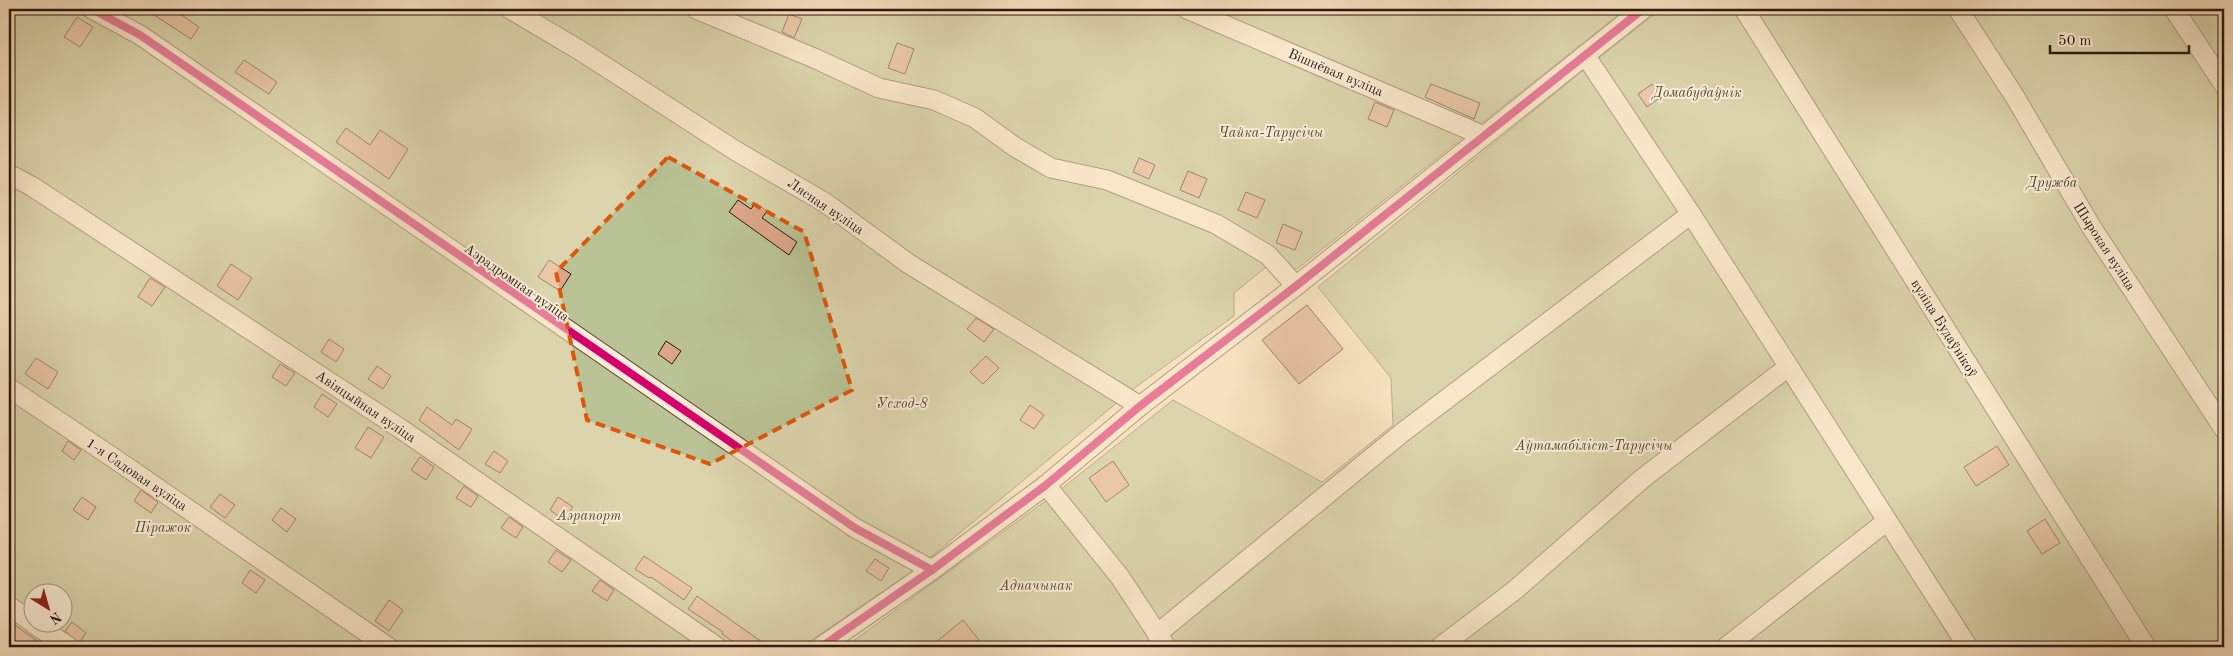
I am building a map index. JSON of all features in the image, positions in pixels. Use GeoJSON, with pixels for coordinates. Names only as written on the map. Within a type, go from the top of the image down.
{"type":"FeatureCollection","features":[{"type":"Feature","properties":{"kind":"street","name":"Аэрадромная вуліца"},"geometry":{"type":"LineString","coordinates":[[92,9],[140,35],[855,528],[932,570]]}},
{"type":"Feature","properties":{"kind":"street","name":"Лясная вуліца"},"geometry":{"type":"LineString","coordinates":[[510,9],[581,51],[736,151],[824,202],[916,268],[1140,406]]}},
{"type":"Feature","properties":{"kind":"street"},"geometry":{"type":"LineString","coordinates":[[696,9],[814,58],[879,88],[934,100],[976,118],[1016,147],[1051,168],[1107,180],[1216,224],[1268,255],[1296,286]]}},
{"type":"Feature","properties":{"kind":"street","name":"Вішнёвая вуліца"},"geometry":{"type":"LineString","coordinates":[[1187,9],[1484,136]]}},
{"type":"Feature","properties":{"kind":"street"},"geometry":{"type":"LineString","coordinates":[[821,647],[932,570],[1046,485],[1140,406],[1296,286],[1642,9]]}},
{"type":"Feature","properties":{"kind":"street","name":"вуліца Будаўнікоў"},"geometry":{"type":"LineString","coordinates":[[1744,9],[2146,647]]}},
{"type":"Feature","properties":{"kind":"street","name":"Шырокая вуліца"},"geometry":{"type":"LineString","coordinates":[[1958,9],[2015,97],[2092,228],[2224,429]]}},
{"type":"Feature","properties":{"kind":"street"},"geometry":{"type":"LineString","coordinates":[[2174,9],[2224,85]]}},
{"type":"Feature","properties":{"kind":"street"},"geometry":{"type":"LineString","coordinates":[[1585,56],[1691,214],[1968,647]]}},
{"type":"Feature","properties":{"kind":"street","name":"Авіяцыйная вуліца"},"geometry":{"type":"LineString","coordinates":[[9,174],[33,187],[402,429],[717,647]]}},
{"type":"Feature","properties":{"kind":"street"},"geometry":{"type":"LineString","coordinates":[[1046,485],[1120,577],[1162,641],[1403,432],[1691,214]]}},
{"type":"Feature","properties":{"kind":"street"},"geometry":{"type":"LineString","coordinates":[[1440,647],[1515,590],[1643,478],[1788,367]]}},
{"type":"Feature","properties":{"kind":"street","name":"1-я Садовая вуліца"},"geometry":{"type":"LineString","coordinates":[[9,388],[127,466],[388,647]]}},
{"type":"Feature","properties":{"kind":"street"},"geometry":{"type":"LineString","coordinates":[[1726,647],[1887,521]]}},
{"type":"Feature","properties":{"kind":"street"},"geometry":{"type":"LineString","coordinates":[[9,606],[22,615]]}},
{"type":"Feature","properties":{"kind":"street"},"geometry":{"type":"LineString","coordinates":[[50,634],[69,647]]}},
{"type":"Feature","properties":{"kind":"highlighted area"},"geometry":{"type":"Polygon","coordinates":[[[668,157],[804,232],[852,390],[710,464],[587,420],[556,272],[668,157]]]}},
{"type":"Feature","properties":{"kind":"green space"},"geometry":{"type":"Polygon","coordinates":[[[9,9],[1626,9],[1297,269],[1265,268],[1234,293],[1234,316],[1136,387],[915,570],[801,647],[9,647],[9,9]]]}},
{"type":"Feature","properties":{"kind":"green space"},"geometry":{"type":"Polygon","coordinates":[[[1661,9],[2224,9],[2224,647],[845,647],[1051,497],[1173,400],[1322,482],[1393,425],[1391,378],[1318,287],[1587,67],[1661,9]]]}},
{"type":"Feature","properties":{"kind":"building"},"geometry":{"type":"Polygon","coordinates":[[[145,9],[173,9],[199,27],[191,39],[145,9]]]}},
{"type":"Feature","properties":{"kind":"building"},"geometry":{"type":"Polygon","coordinates":[[[789,14],[802,19],[794,38],[782,32],[789,14]]]}},
{"type":"Feature","properties":{"kind":"building"},"geometry":{"type":"Polygon","coordinates":[[[77,17],[93,27],[80,47],[64,37],[77,17]]]}},
{"type":"Feature","properties":{"kind":"building"},"geometry":{"type":"Polygon","coordinates":[[[897,43],[914,49],[905,74],[888,68],[897,43]]]}},
{"type":"Feature","properties":{"kind":"building"},"geometry":{"type":"Polygon","coordinates":[[[244,60],[277,82],[269,94],[235,72],[244,60]]]}},
{"type":"Feature","properties":{"kind":"building"},"geometry":{"type":"Polygon","coordinates":[[[1431,84],[1480,103],[1474,119],[1425,97],[1431,84]]]}},
{"type":"Feature","properties":{"kind":"building"},"geometry":{"type":"Polygon","coordinates":[[[1652,84],[1661,97],[1647,107],[1638,94],[1652,84]]]}},
{"type":"Feature","properties":{"kind":"building"},"geometry":{"type":"Polygon","coordinates":[[[1375,102],[1394,110],[1387,127],[1368,119],[1375,102]]]}},
{"type":"Feature","properties":{"kind":"building"},"geometry":{"type":"Polygon","coordinates":[[[346,128],[370,145],[380,130],[408,149],[389,179],[336,142],[346,128]]]}},
{"type":"Feature","properties":{"kind":"building"},"geometry":{"type":"Polygon","coordinates":[[[1139,158],[1155,165],[1149,179],[1133,172],[1139,158]]]}},
{"type":"Feature","properties":{"kind":"building"},"geometry":{"type":"Polygon","coordinates":[[[1188,171],[1207,179],[1199,198],[1180,190],[1188,171]]]}},
{"type":"Feature","properties":{"kind":"building"},"geometry":{"type":"Polygon","coordinates":[[[1246,192],[1265,200],[1257,218],[1238,210],[1246,192]]]}},
{"type":"Feature","properties":{"kind":"building"},"geometry":{"type":"Polygon","coordinates":[[[738,200],[751,209],[755,203],[767,211],[762,218],[797,242],[789,255],[729,212],[738,200]]]}},
{"type":"Feature","properties":{"kind":"building"},"geometry":{"type":"Polygon","coordinates":[[[1283,224],[1302,232],[1295,250],[1276,243],[1283,224]]]}},
{"type":"Feature","properties":{"kind":"building"},"geometry":{"type":"Polygon","coordinates":[[[549,260],[571,274],[560,291],[538,277],[549,260]]]}},
{"type":"Feature","properties":{"kind":"building"},"geometry":{"type":"Polygon","coordinates":[[[231,264],[252,278],[238,300],[217,286],[231,264]]]}},
{"type":"Feature","properties":{"kind":"building"},"geometry":{"type":"Polygon","coordinates":[[[150,278],[165,287],[152,306],[138,297],[150,278]]]}},
{"type":"Feature","properties":{"kind":"building"},"geometry":{"type":"Polygon","coordinates":[[[1307,305],[1343,349],[1299,384],[1262,340],[1307,305]]]}},
{"type":"Feature","properties":{"kind":"building"},"geometry":{"type":"Polygon","coordinates":[[[976,318],[994,329],[984,342],[967,329],[976,318]]]}},
{"type":"Feature","properties":{"kind":"building"},"geometry":{"type":"Polygon","coordinates":[[[329,339],[344,349],[336,362],[321,352],[329,339]]]}},
{"type":"Feature","properties":{"kind":"building"},"geometry":{"type":"Polygon","coordinates":[[[666,341],[681,351],[672,364],[658,354],[666,341]]]}},
{"type":"Feature","properties":{"kind":"building"},"geometry":{"type":"Polygon","coordinates":[[[986,356],[999,368],[983,384],[970,372],[986,356]]]}},
{"type":"Feature","properties":{"kind":"building"},"geometry":{"type":"Polygon","coordinates":[[[36,358],[58,372],[48,389],[25,374],[36,358]]]}},
{"type":"Feature","properties":{"kind":"building"},"geometry":{"type":"Polygon","coordinates":[[[280,364],[295,373],[286,386],[272,377],[280,364]]]}},
{"type":"Feature","properties":{"kind":"building"},"geometry":{"type":"Polygon","coordinates":[[[377,366],[391,376],[383,389],[368,379],[377,366]]]}},
{"type":"Feature","properties":{"kind":"building"},"geometry":{"type":"Polygon","coordinates":[[[322,394],[337,404],[328,417],[314,407],[322,394]]]}},
{"type":"Feature","properties":{"kind":"building"},"geometry":{"type":"Polygon","coordinates":[[[1030,405],[1044,415],[1034,429],[1020,420],[1030,405]]]}},
{"type":"Feature","properties":{"kind":"building"},"geometry":{"type":"Polygon","coordinates":[[[427,407],[452,425],[456,419],[472,429],[459,450],[419,420],[427,407]]]}},
{"type":"Feature","properties":{"kind":"building"},"geometry":{"type":"Polygon","coordinates":[[[368,427],[384,437],[371,458],[355,448],[368,427]]]}},
{"type":"Feature","properties":{"kind":"building"},"geometry":{"type":"Polygon","coordinates":[[[68,441],[81,450],[74,460],[62,451],[68,441]]]}},
{"type":"Feature","properties":{"kind":"building"},"geometry":{"type":"Polygon","coordinates":[[[1997,446],[2009,465],[1976,486],[1964,467],[1997,446]]]}},
{"type":"Feature","properties":{"kind":"building"},"geometry":{"type":"Polygon","coordinates":[[[494,451],[508,461],[500,473],[485,464],[494,451]]]}},
{"type":"Feature","properties":{"kind":"building"},"geometry":{"type":"Polygon","coordinates":[[[420,457],[434,467],[426,480],[411,470],[420,457]]]}},
{"type":"Feature","properties":{"kind":"building"},"geometry":{"type":"Polygon","coordinates":[[[1113,461],[1129,485],[1106,502],[1089,478],[1113,461]]]}},
{"type":"Feature","properties":{"kind":"building"},"geometry":{"type":"Polygon","coordinates":[[[464,486],[478,496],[471,507],[456,498],[464,486]]]}},
{"type":"Feature","properties":{"kind":"building"},"geometry":{"type":"Polygon","coordinates":[[[141,490],[158,502],[151,513],[134,501],[141,490]]]}},
{"type":"Feature","properties":{"kind":"building"},"geometry":{"type":"Polygon","coordinates":[[[220,494],[235,505],[225,518],[210,507],[220,494]]]}},
{"type":"Feature","properties":{"kind":"building"},"geometry":{"type":"Polygon","coordinates":[[[82,497],[96,507],[88,520],[73,510],[82,497]]]}},
{"type":"Feature","properties":{"kind":"building"},"geometry":{"type":"Polygon","coordinates":[[[558,497],[573,507],[564,520],[550,510],[558,497]]]}},
{"type":"Feature","properties":{"kind":"building"},"geometry":{"type":"Polygon","coordinates":[[[281,508],[296,519],[287,532],[272,520],[281,508]]]}},
{"type":"Feature","properties":{"kind":"building"},"geometry":{"type":"Polygon","coordinates":[[[509,517],[523,527],[516,538],[501,528],[509,517]]]}},
{"type":"Feature","properties":{"kind":"building"},"geometry":{"type":"Polygon","coordinates":[[[2045,519],[2060,543],[2042,554],[2027,531],[2045,519]]]}},
{"type":"Feature","properties":{"kind":"building"},"geometry":{"type":"Polygon","coordinates":[[[556,550],[571,560],[562,572],[548,562],[556,550]]]}},
{"type":"Feature","properties":{"kind":"building"},"geometry":{"type":"Polygon","coordinates":[[[644,556],[692,588],[684,600],[651,577],[649,578],[635,569],[644,556]]]}},
{"type":"Feature","properties":{"kind":"building"},"geometry":{"type":"Polygon","coordinates":[[[875,559],[889,568],[881,581],[866,571],[875,559]]]}},
{"type":"Feature","properties":{"kind":"building"},"geometry":{"type":"Polygon","coordinates":[[[250,570],[265,580],[256,593],[242,583],[250,570]]]}},
{"type":"Feature","properties":{"kind":"building"},"geometry":{"type":"Polygon","coordinates":[[[600,580],[614,590],[607,601],[592,591],[600,580]]]}},
{"type":"Feature","properties":{"kind":"building"},"geometry":{"type":"Polygon","coordinates":[[[697,596],[769,647],[741,647],[722,634],[723,632],[688,609],[697,596]]]}},
{"type":"Feature","properties":{"kind":"building"},"geometry":{"type":"Polygon","coordinates":[[[389,600],[403,610],[389,631],[375,621],[389,600]]]}},
{"type":"Feature","properties":{"kind":"building"},"geometry":{"type":"Polygon","coordinates":[[[963,620],[979,640],[971,647],[930,647],[963,620]]]}},
{"type":"Feature","properties":{"kind":"building"},"geometry":{"type":"Polygon","coordinates":[[[72,622],[86,633],[79,643],[68,634],[72,634],[72,622]]]}},
{"type":"Feature","properties":{"kind":"building"},"geometry":{"type":"Polygon","coordinates":[[[16,626],[22,630],[22,634],[27,634],[46,647],[14,647],[9,644],[9,637],[16,626]]]}},
{"type":"Feature","properties":{"kind":"cycle path"},"geometry":{"type":"LineString","coordinates":[[92,9],[140,35],[855,528],[932,570]]}},
{"type":"Feature","properties":{"kind":"cycle path"},"geometry":{"type":"LineString","coordinates":[[821,647],[932,570],[1046,485],[1140,406],[1296,286],[1643,9]]}},
{"type":"Feature","properties":{"kind":"park label","name":"Домабудаўнік"},"geometry":{"type":"Point","coordinates":[1697,92]}},
{"type":"Feature","properties":{"kind":"park label","name":"Чайка-Тарусічы"},"geometry":{"type":"Point","coordinates":[1271,132]}},
{"type":"Feature","properties":{"kind":"park label","name":"Дружба"},"geometry":{"type":"Point","coordinates":[2052,182]}},
{"type":"Feature","properties":{"kind":"park label","name":"Усход-8"},"geometry":{"type":"Point","coordinates":[902,403]}},
{"type":"Feature","properties":{"kind":"park label","name":"Аўтамабіліст-Тарусічы"},"geometry":{"type":"Point","coordinates":[1594,445]}},
{"type":"Feature","properties":{"kind":"park label","name":"Аэрапорт"},"geometry":{"type":"Point","coordinates":[589,515]}},
{"type":"Feature","properties":{"kind":"park label","name":"Піражок"},"geometry":{"type":"Point","coordinates":[163,527]}},
{"type":"Feature","properties":{"kind":"park label","name":"Адпачынак"},"geometry":{"type":"Point","coordinates":[1036,585]}}]}
